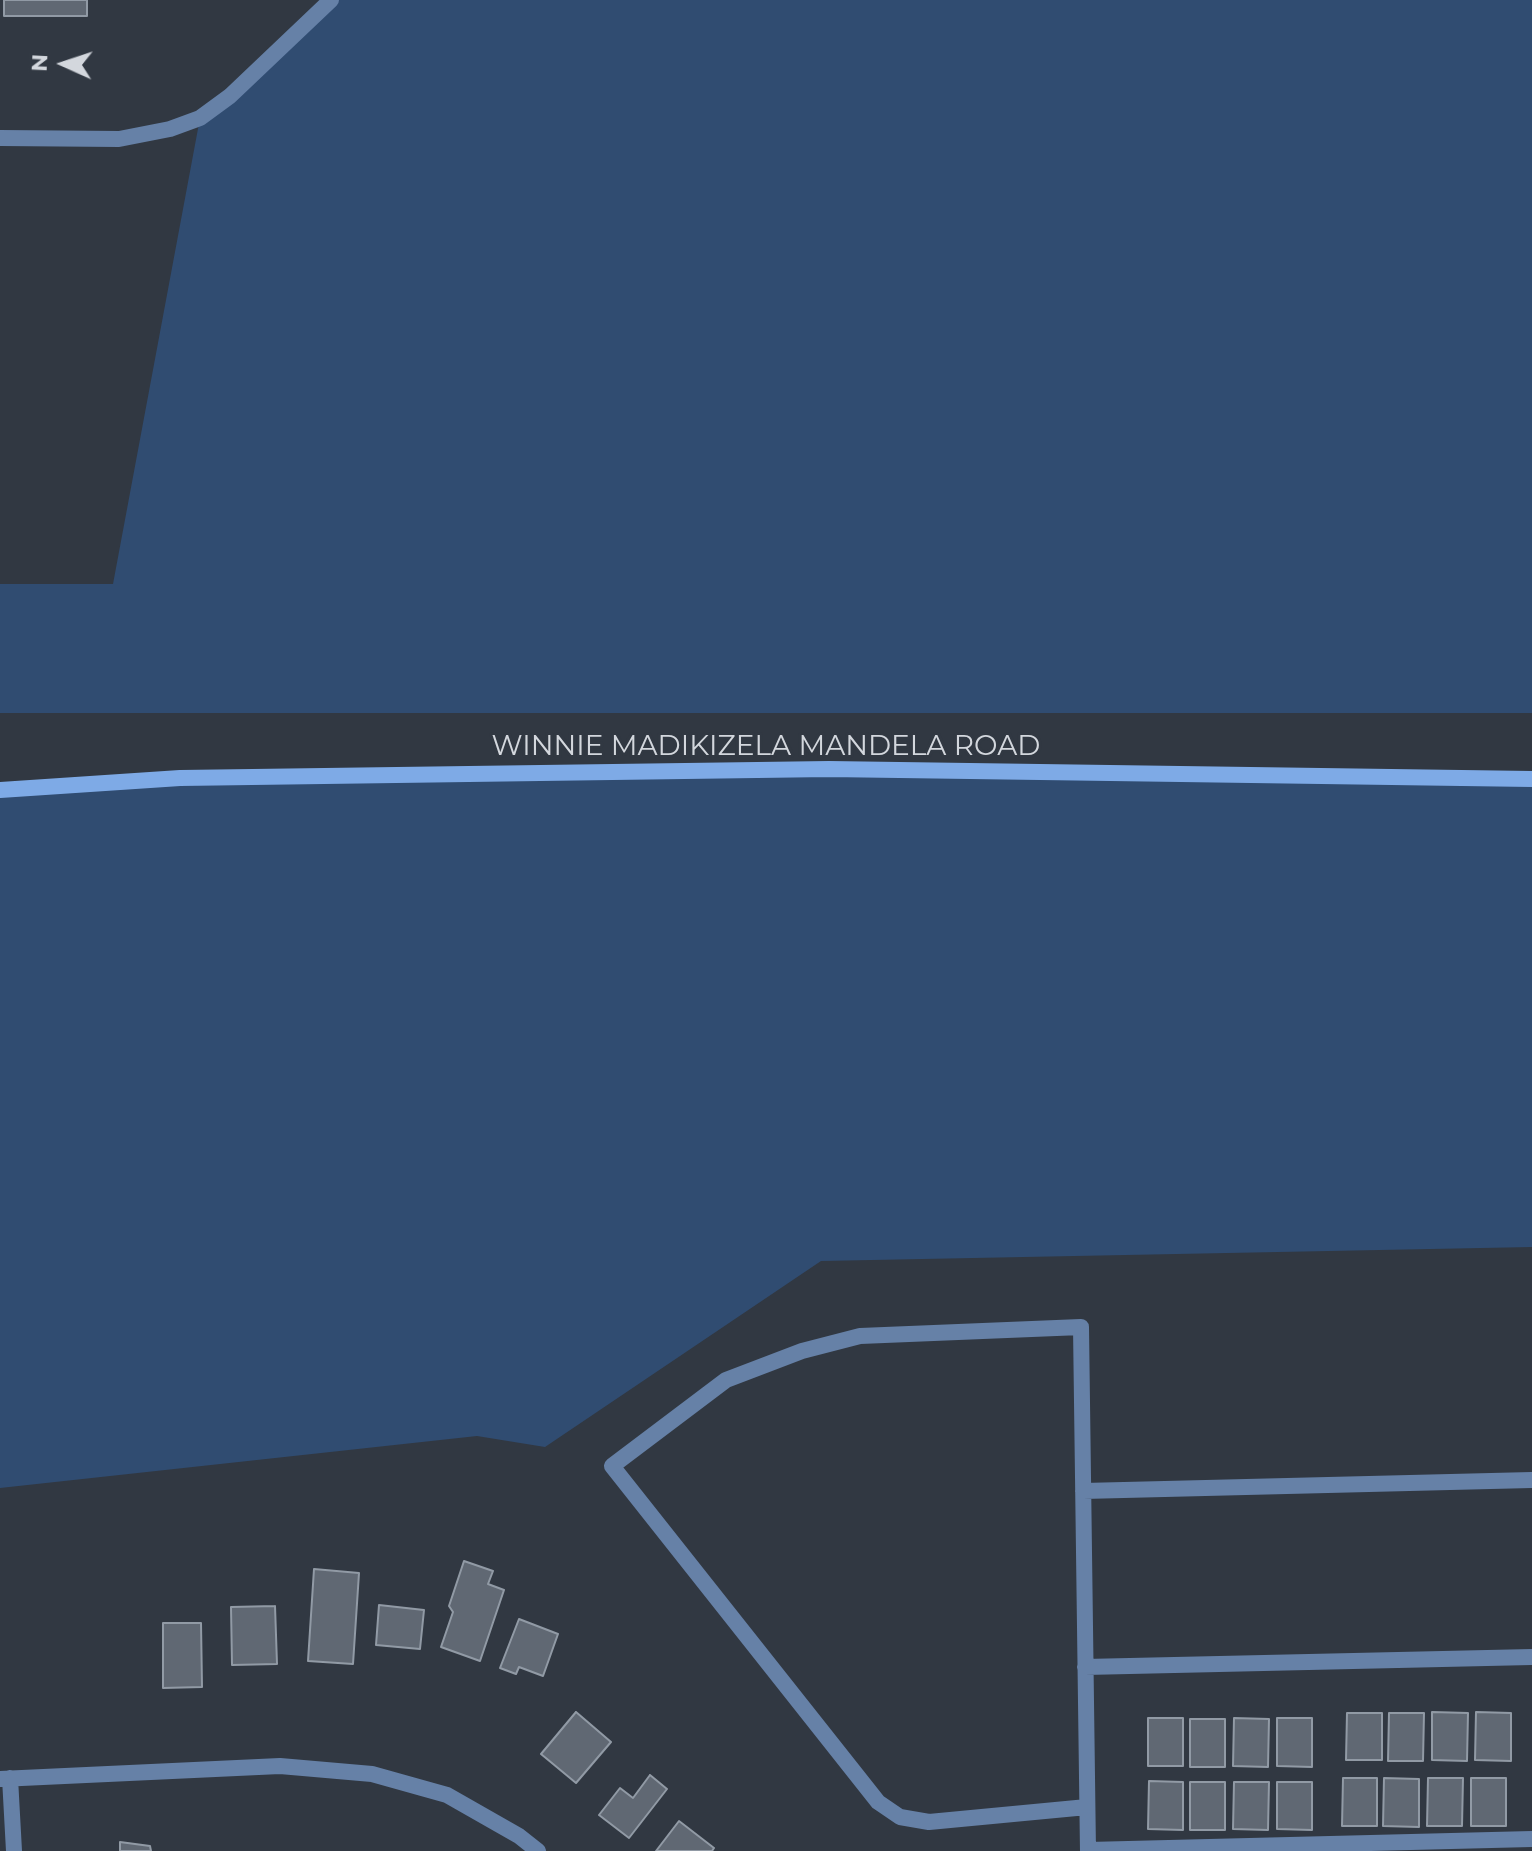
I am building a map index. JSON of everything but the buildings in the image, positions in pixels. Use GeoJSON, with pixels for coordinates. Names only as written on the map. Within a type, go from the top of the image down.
{"type":"FeatureCollection","features":[{"type":"Feature","properties":{"kind":"main road","name":"WINNIE MADIKIZELA MANDELA ROAD"},"geometry":{"type":"LineString","coordinates":[[0,790],[180,778],[829,769],[1532,779]]}},
{"type":"Feature","properties":{"kind":"street"},"geometry":{"type":"LineString","coordinates":[[0,138],[119,139],[170,129],[200,118],[230,96],[331,0]]}},
{"type":"Feature","properties":{"kind":"street"},"geometry":{"type":"LineString","coordinates":[[1087,1807],[929,1822],[900,1817],[878,1802],[612,1466],[726,1380],[802,1351],[860,1336],[1081,1327],[1088,1851],[1532,1839]]}},
{"type":"Feature","properties":{"kind":"street"},"geometry":{"type":"LineString","coordinates":[[1083,1491],[1532,1480]]}},
{"type":"Feature","properties":{"kind":"street"},"geometry":{"type":"LineString","coordinates":[[1085,1667],[1532,1657]]}},
{"type":"Feature","properties":{"kind":"street"},"geometry":{"type":"LineString","coordinates":[[14,1851],[5,1778],[280,1766],[372,1774],[447,1795],[519,1836],[538,1851]]}},
{"type":"Feature","properties":{"kind":"shaded area"},"geometry":{"type":"Polygon","coordinates":[[[331,0],[1532,0],[1532,713],[0,713],[0,584],[113,584],[200,118],[331,0]]]}},
{"type":"Feature","properties":{"kind":"shaded area"},"geometry":{"type":"Polygon","coordinates":[[[829,769],[1532,779],[1532,1247],[821,1261],[545,1447],[477,1436],[0,1488],[0,790],[829,769]]]}}]}
